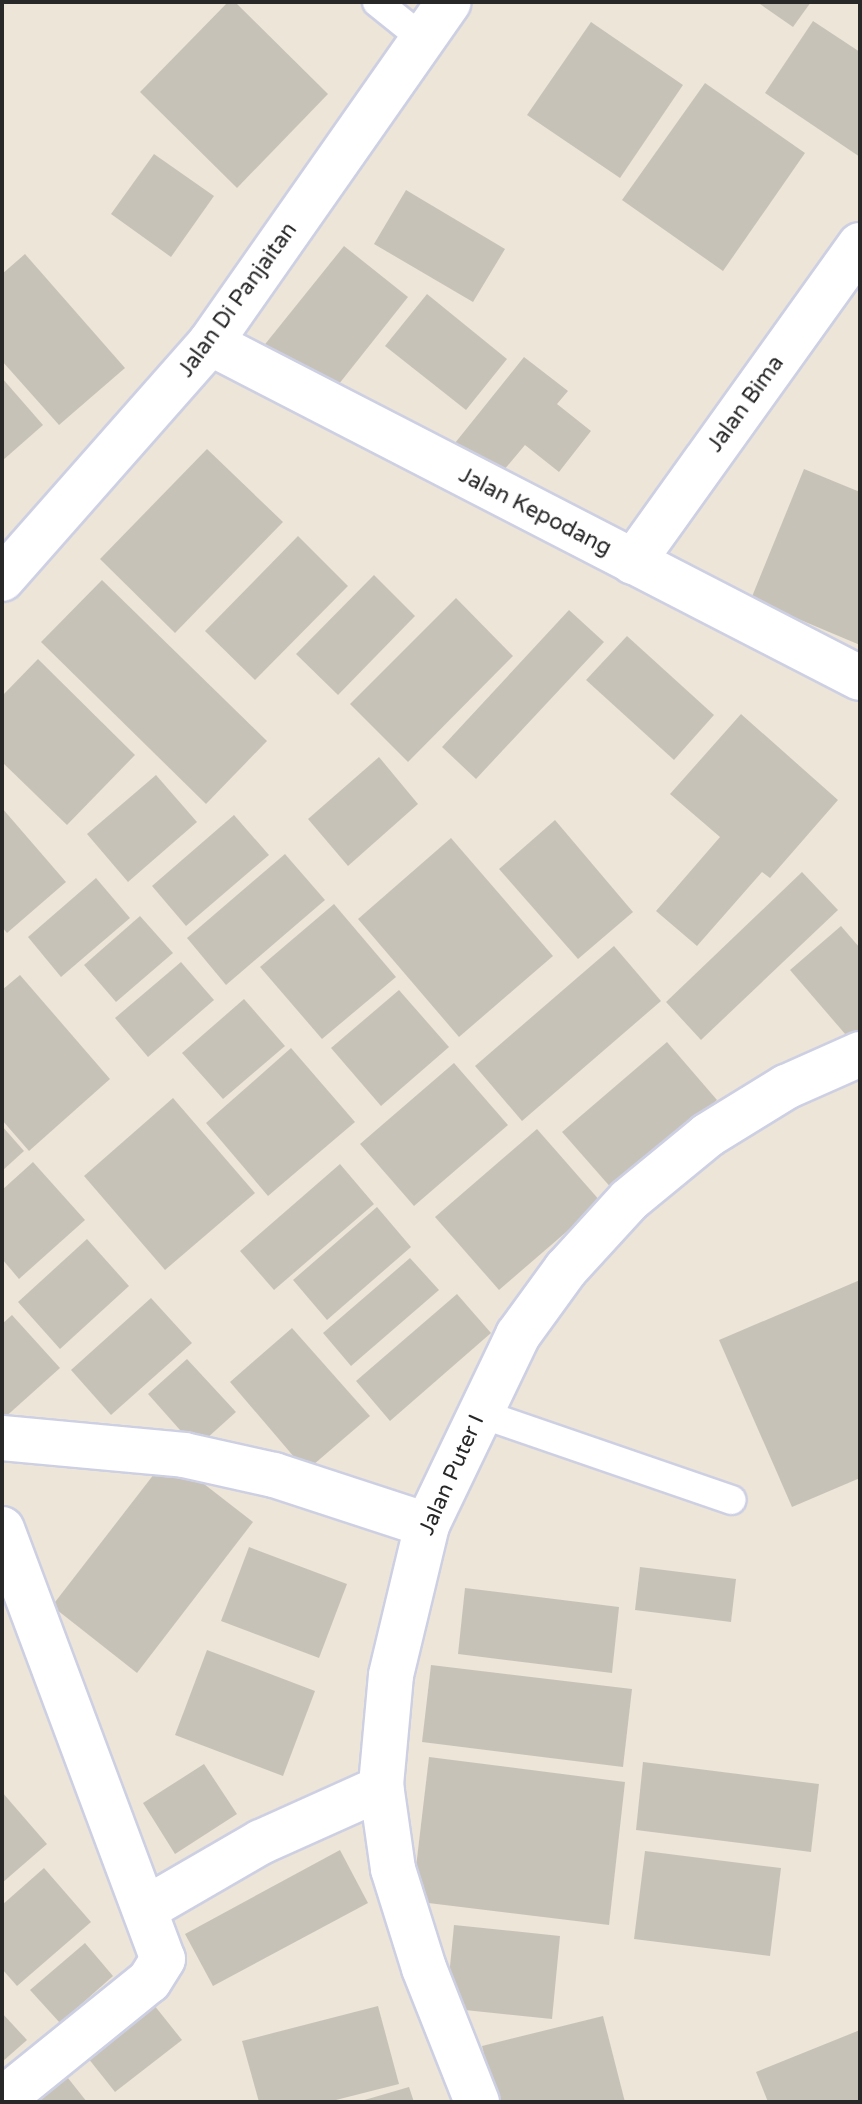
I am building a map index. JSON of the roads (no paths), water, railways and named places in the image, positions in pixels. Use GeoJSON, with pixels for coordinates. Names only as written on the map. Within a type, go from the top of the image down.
{"type":"FeatureCollection","features":[{"type":"Feature","properties":{"kind":"street","name":"Jalan Di Panjaitan"},"geometry":{"type":"LineString","coordinates":[[2,579],[210,343],[449,2]]}},
{"type":"Feature","properties":{"kind":"street","name":"Jalan Bima"},"geometry":{"type":"LineString","coordinates":[[633,562],[860,245]]}},
{"type":"Feature","properties":{"kind":"street","name":"Jalan Kepodang"},"geometry":{"type":"LineString","coordinates":[[210,343],[860,678]]}},
{"type":"Feature","properties":{"kind":"street","name":"Jalan Puter I"},"geometry":{"type":"LineString","coordinates":[[477,2102],[424,1968],[393,1869],[381,1788],[391,1675],[427,1525],[518,1335],[566,1269],[629,1200],[708,1135],[786,1087],[860,1054]]}},
{"type":"Feature","properties":{"kind":"street"},"geometry":{"type":"LineString","coordinates":[[2,1438],[184,1455],[274,1475],[427,1525]]}},
{"type":"Feature","properties":{"kind":"street"},"geometry":{"type":"LineString","coordinates":[[2,1529],[161,1944],[160,1969],[2,2100]]}},
{"type":"Feature","properties":{"kind":"street"},"geometry":{"type":"LineString","coordinates":[[147,1908],[261,1842],[381,1788]]}},
{"type":"Feature","properties":{"kind":"lane"},"geometry":{"type":"LineString","coordinates":[[377,2],[423,39]]}},
{"type":"Feature","properties":{"kind":"lane"},"geometry":{"type":"LineString","coordinates":[[479,1413],[731,1500]]}}]}
